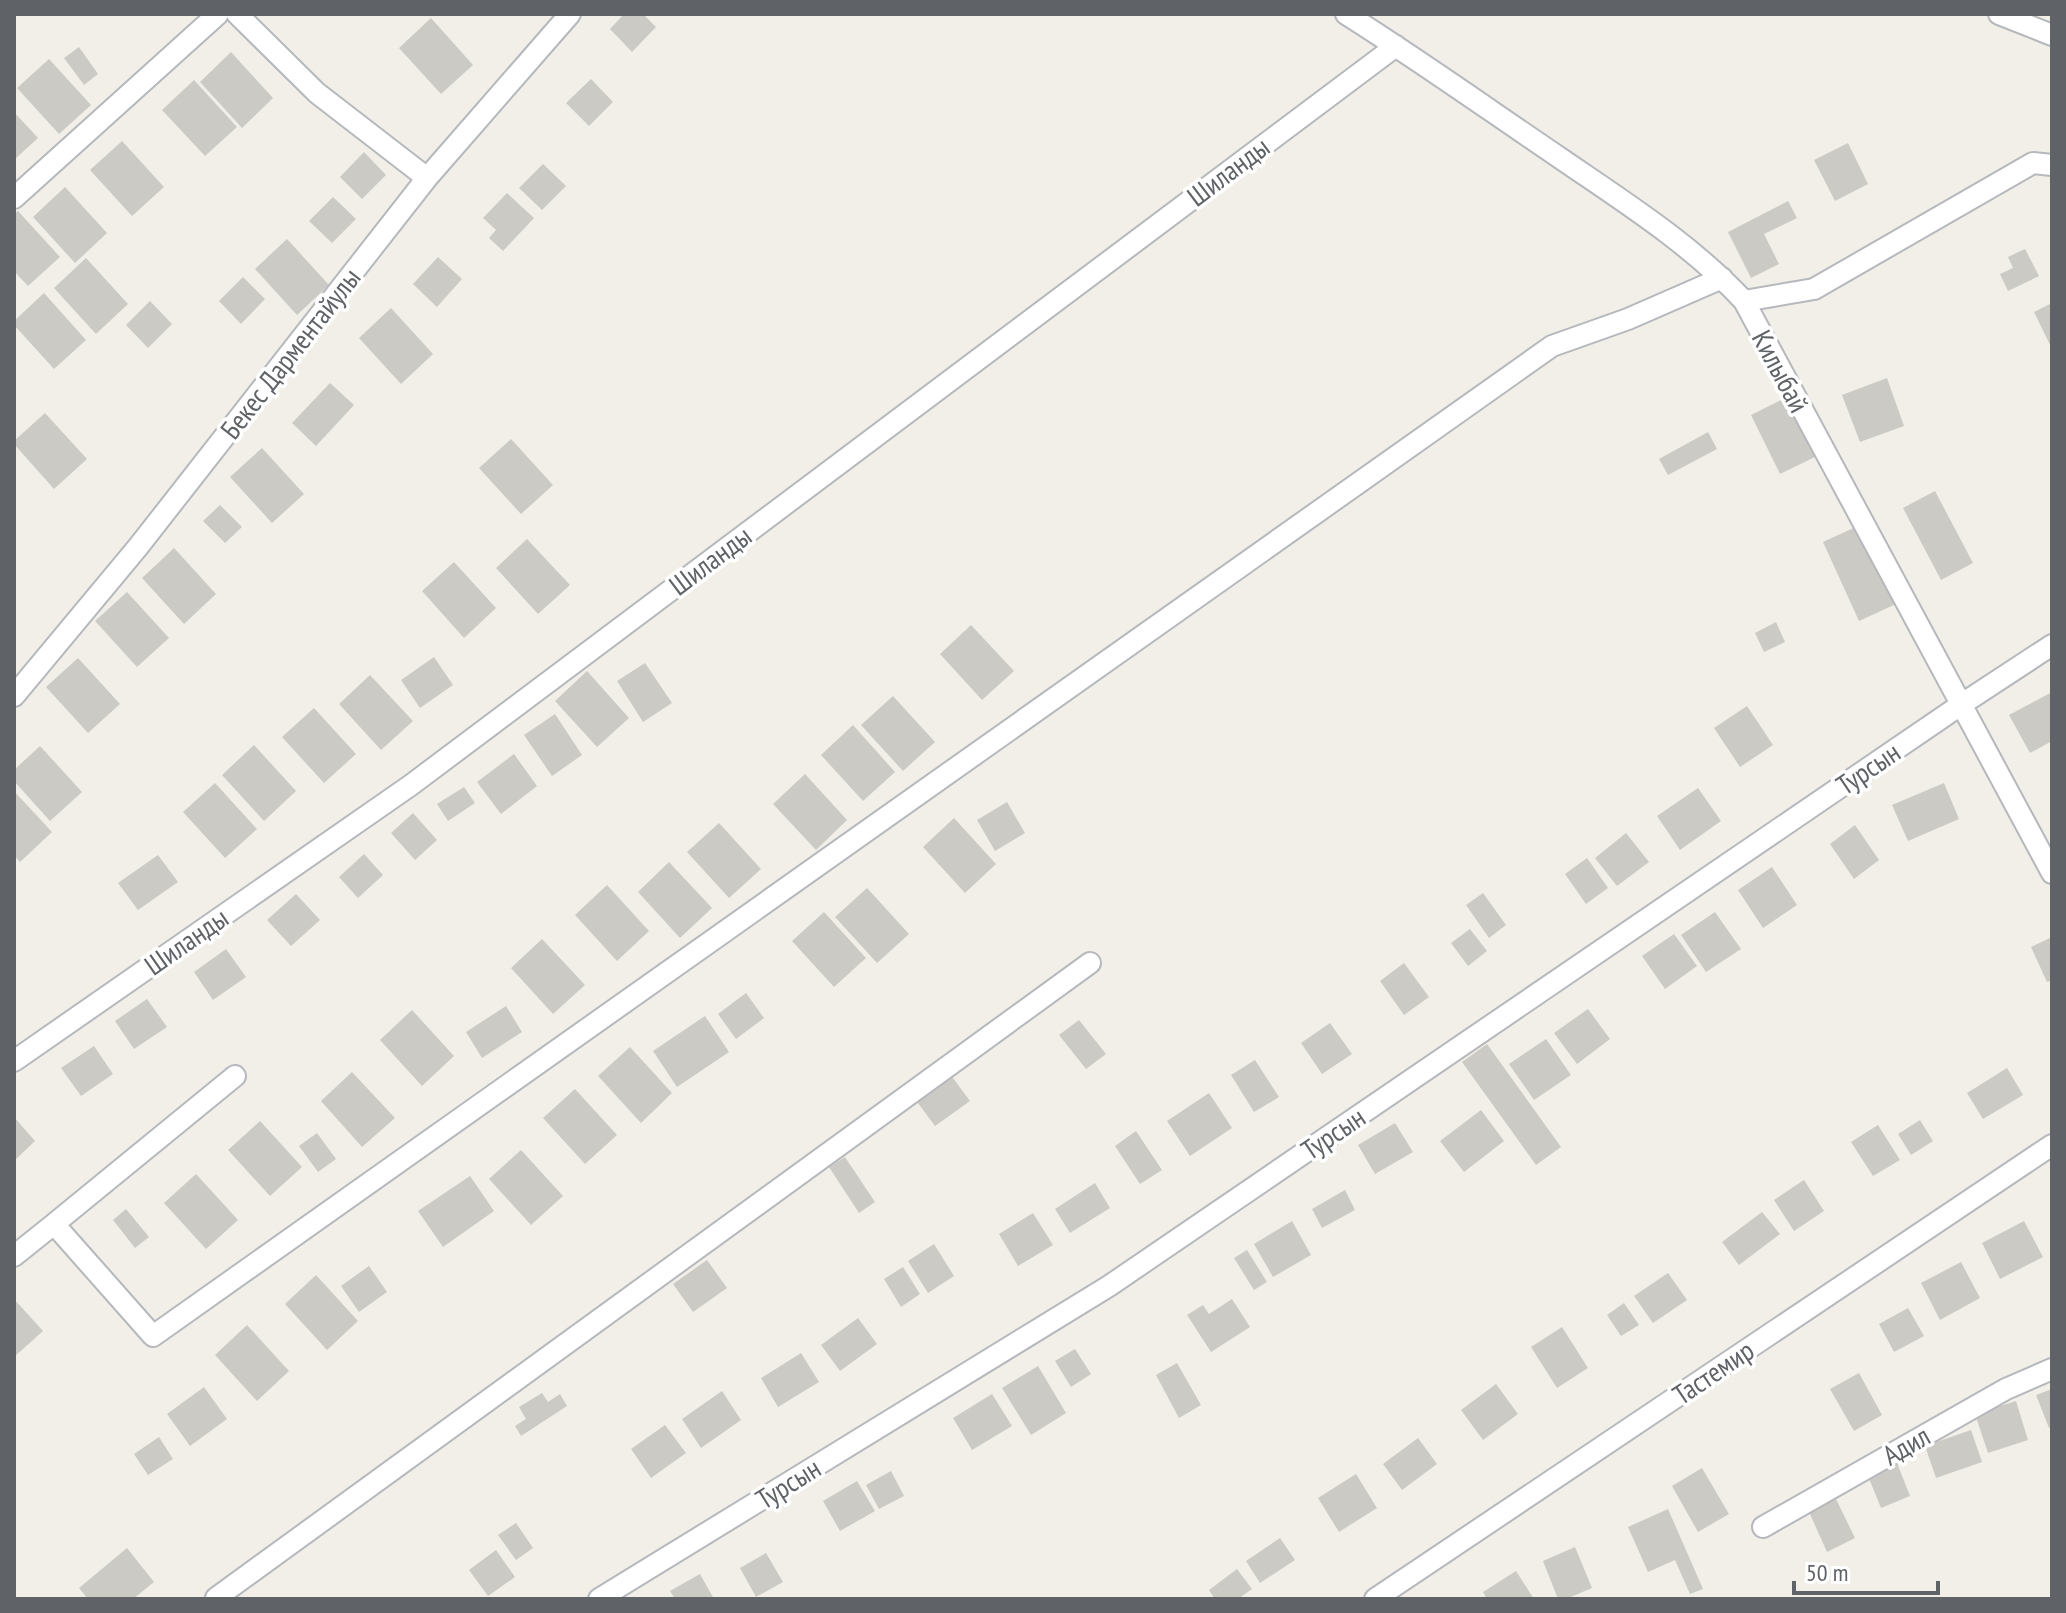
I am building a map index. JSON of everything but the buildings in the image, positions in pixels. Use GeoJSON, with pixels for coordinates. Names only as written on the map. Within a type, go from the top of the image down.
{"type":"FeatureCollection","features":[{"type":"Feature","properties":{"kind":"street"},"geometry":{"type":"LineString","coordinates":[[14,198],[218,14]]}},
{"type":"Feature","properties":{"kind":"street"},"geometry":{"type":"LineString","coordinates":[[237,14],[317,93],[427,178]]}},
{"type":"Feature","properties":{"kind":"street","name":"Бекес Дарментайулы"},"geometry":{"type":"LineString","coordinates":[[14,696],[138,547],[427,178],[570,14]]}},
{"type":"Feature","properties":{"kind":"street","name":"Килыбай"},"geometry":{"type":"LineString","coordinates":[[1346,14],[1634,209],[1690,250],[1744,301],[2052,873]]}},
{"type":"Feature","properties":{"kind":"street"},"geometry":{"type":"LineString","coordinates":[[1999,14],[2052,35]]}},
{"type":"Feature","properties":{"kind":"street","name":"Шиланды"},"geometry":{"type":"LineString","coordinates":[[14,1061],[411,785],[1396,46]]}},
{"type":"Feature","properties":{"kind":"street"},"geometry":{"type":"LineString","coordinates":[[1744,301],[1814,289],[2033,163],[2052,165]]}},
{"type":"Feature","properties":{"kind":"street"},"geometry":{"type":"LineString","coordinates":[[54,1224],[153,1336],[1552,346],[1628,319],[1722,278]]}},
{"type":"Feature","properties":{"kind":"street","name":"Турсын"},"geometry":{"type":"LineString","coordinates":[[599,1599],[1109,1286],[2052,645]]}},
{"type":"Feature","properties":{"kind":"street"},"geometry":{"type":"LineString","coordinates":[[216,1599],[1090,963]]}},
{"type":"Feature","properties":{"kind":"street"},"geometry":{"type":"LineString","coordinates":[[14,1256],[235,1076]]}},
{"type":"Feature","properties":{"kind":"street","name":"Тастемир"},"geometry":{"type":"LineString","coordinates":[[1375,1599],[2052,1145]]}},
{"type":"Feature","properties":{"kind":"street","name":"Адил"},"geometry":{"type":"LineString","coordinates":[[1763,1527],[2006,1389],[2052,1369]]}}]}
